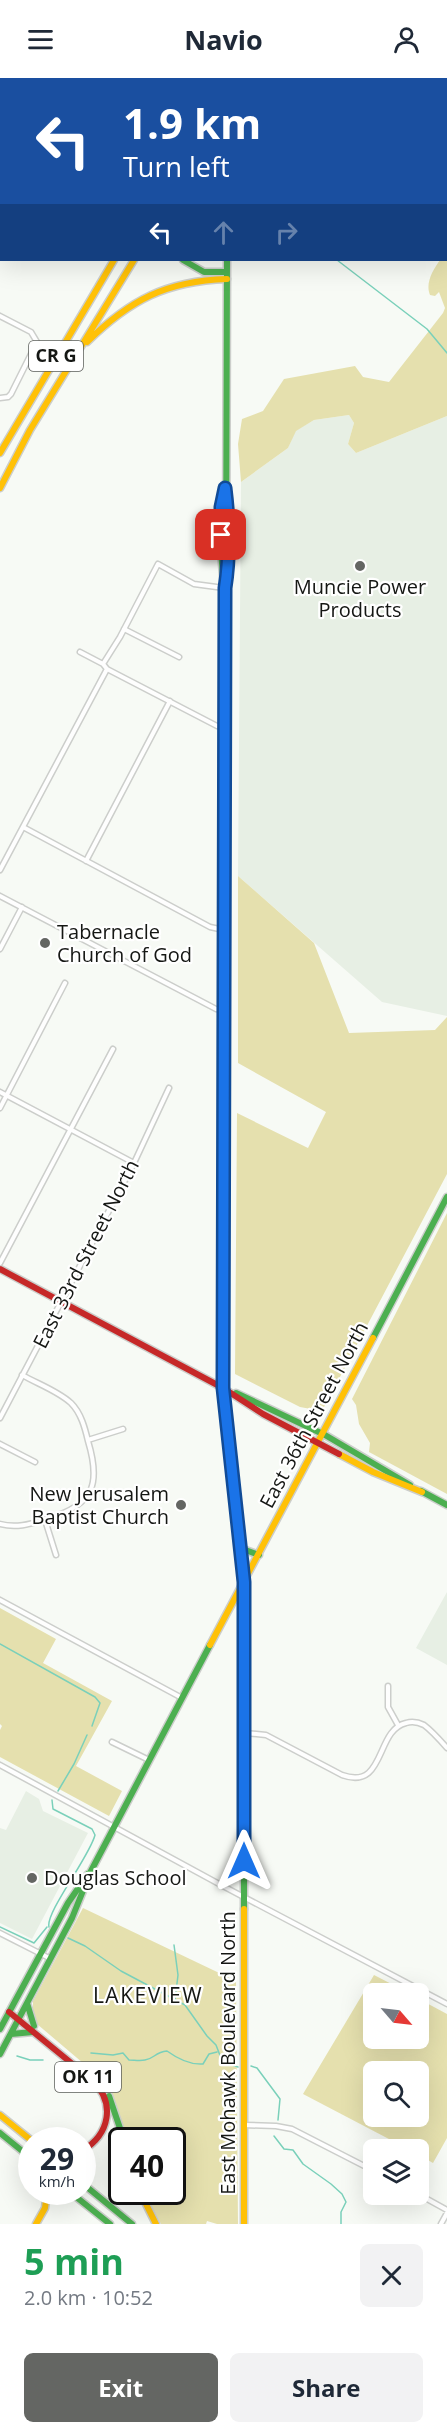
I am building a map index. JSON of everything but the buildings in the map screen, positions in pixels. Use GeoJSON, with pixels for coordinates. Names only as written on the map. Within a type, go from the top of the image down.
{"type":"FeatureCollection","features":[{"type":"Feature","properties":{"kind":"main road","name":"CR G"},"geometry":{"type":"LineString","coordinates":[[0,453],[113,261]]}},
{"type":"Feature","properties":{"kind":"main road","name":"CR G"},"geometry":{"type":"LineString","coordinates":[[0,488],[30,430],[133,261]]}},
{"type":"Feature","properties":{"kind":"main road"},"geometry":{"type":"LineString","coordinates":[[185,261],[204,272],[227,276]]}},
{"type":"Feature","properties":{"kind":"main road","name":"East Mohawk Boulevard North"},"geometry":{"type":"LineString","coordinates":[[227,261],[225,488],[221,507],[220,549],[225,588],[223,1388],[244,1582],[244,2224]]}},
{"type":"Feature","properties":{"kind":"main road"},"geometry":{"type":"LineString","coordinates":[[76,354],[114,316],[146,296],[194,281],[227,276]]}},
{"type":"Feature","properties":{"kind":"main road","name":"East 36th Street North"},"geometry":{"type":"LineString","coordinates":[[0,2054],[78,1906],[91,1871],[447,1197]]}},
{"type":"Feature","properties":{"kind":"main road"},"geometry":{"type":"LineString","coordinates":[[0,1269],[223,1388],[263,1414],[373,1472],[422,1492]]}},
{"type":"Feature","properties":{"kind":"main road"},"geometry":{"type":"LineString","coordinates":[[223,1388],[267,1406],[323,1435],[447,1505]]}},
{"type":"Feature","properties":{"kind":"main road"},"geometry":{"type":"LineString","coordinates":[[240,1548],[258,1555]]}},
{"type":"Feature","properties":{"kind":"main road","name":"East 36th Street North"},"geometry":{"type":"LineString","coordinates":[[0,2029],[78,1887],[91,1871]]}},
{"type":"Feature","properties":{"kind":"main road"},"geometry":{"type":"LineString","coordinates":[[27,2003],[33,2029],[102,2084],[120,2127]]}},
{"type":"Feature","properties":{"kind":"main road","name":"OK 11"},"geometry":{"type":"LineString","coordinates":[[10,2010],[95,2083],[105,2097],[108,2116],[104,2130],[96,2142]]}},
{"type":"Feature","properties":{"kind":"main road"},"geometry":{"type":"LineString","coordinates":[[11,2034],[33,2029]]}},
{"type":"Feature","properties":{"kind":"main road"},"geometry":{"type":"LineString","coordinates":[[0,2115],[18,2130]]}},
{"type":"Feature","properties":{"kind":"main road"},"geometry":{"type":"LineString","coordinates":[[0,2133],[18,2148]]}},
{"type":"Feature","properties":{"kind":"main road"},"geometry":{"type":"LineString","coordinates":[[96,2194],[132,2224]]}},
{"type":"Feature","properties":{"kind":"main road"},"geometry":{"type":"LineString","coordinates":[[36,2224],[45,2205]]}},
{"type":"Feature","properties":{"kind":"main road"},"geometry":{"type":"LineString","coordinates":[[86,2205],[110,2224]]}},
{"type":"Feature","properties":{"kind":"main road"},"geometry":{"type":"LineString","coordinates":[[146,2205],[156,2224]]}},
{"type":"Feature","properties":{"kind":"street"},"geometry":{"type":"LineString","coordinates":[[0,316],[31,332],[36,339],[36,346],[11,394],[2,398]]}},
{"type":"Feature","properties":{"kind":"street"},"geometry":{"type":"LineString","coordinates":[[103,664],[158,564],[194,584],[225,588]]}},
{"type":"Feature","properties":{"kind":"street"},"geometry":{"type":"LineString","coordinates":[[124,629],[179,657]]}},
{"type":"Feature","properties":{"kind":"street"},"geometry":{"type":"LineString","coordinates":[[80,652],[103,664],[107,669],[225,728]]}},
{"type":"Feature","properties":{"kind":"street"},"geometry":{"type":"LineString","coordinates":[[0,870],[107,669]]}},
{"type":"Feature","properties":{"kind":"street"},"geometry":{"type":"LineString","coordinates":[[86,861],[170,701]]}},
{"type":"Feature","properties":{"kind":"street"},"geometry":{"type":"LineString","coordinates":[[23,827],[210,927],[224,930]]}},
{"type":"Feature","properties":{"kind":"street"},"geometry":{"type":"LineString","coordinates":[[0,896],[149,975],[216,1009],[224,1010]]}},
{"type":"Feature","properties":{"kind":"street"},"geometry":{"type":"LineString","coordinates":[[0,949],[22,907]]}},
{"type":"Feature","properties":{"kind":"street"},"geometry":{"type":"LineString","coordinates":[[0,1108],[65,983]]}},
{"type":"Feature","properties":{"kind":"street"},"geometry":{"type":"LineString","coordinates":[[0,1263],[113,1049]]}},
{"type":"Feature","properties":{"kind":"street","name":"East 33rd Street North"},"geometry":{"type":"LineString","coordinates":[[0,1418],[134,1162],[169,1088]]}},
{"type":"Feature","properties":{"kind":"street"},"geometry":{"type":"LineString","coordinates":[[0,1092],[134,1162]]}},
{"type":"Feature","properties":{"kind":"street"},"geometry":{"type":"LineString","coordinates":[[0,1524],[19,1527],[74,1510],[89,1494],[94,1480],[95,1468],[79,1414],[72,1404],[22,1376]]}},
{"type":"Feature","properties":{"kind":"street"},"geometry":{"type":"LineString","coordinates":[[88,1440],[123,1429]]}},
{"type":"Feature","properties":{"kind":"street"},"geometry":{"type":"LineString","coordinates":[[0,1444],[35,1462]]}},
{"type":"Feature","properties":{"kind":"street"},"geometry":{"type":"LineString","coordinates":[[45,1520],[56,1555]]}},
{"type":"Feature","properties":{"kind":"street"},"geometry":{"type":"LineString","coordinates":[[0,1599],[182,1698]]}},
{"type":"Feature","properties":{"kind":"street"},"geometry":{"type":"LineString","coordinates":[[388,1686],[388,1707],[398,1725]]}},
{"type":"Feature","properties":{"kind":"street"},"geometry":{"type":"LineString","coordinates":[[245,1733],[263,1734],[342,1775],[357,1777],[367,1774],[376,1765],[388,1736],[398,1725],[414,1722],[423,1725],[447,1748]]}},
{"type":"Feature","properties":{"kind":"street"},"geometry":{"type":"LineString","coordinates":[[112,1742],[149,1760]]}},
{"type":"Feature","properties":{"kind":"street"},"geometry":{"type":"LineString","coordinates":[[0,1765],[114,1828],[447,2004]]}},
{"type":"Feature","properties":{"kind":"street"},"geometry":{"type":"LineString","coordinates":[[0,1933],[51,1959]]}},
{"type":"Feature","properties":{"kind":"street"},"geometry":{"type":"LineString","coordinates":[[244,2125],[292,2129],[363,2165]]}},
{"type":"Feature","properties":{"kind":"street"},"geometry":{"type":"LineString","coordinates":[[429,2200],[447,2211],[441,2224]]}},
{"type":"Feature","properties":{"kind":"shaded area"},"geometry":{"type":"Polygon","coordinates":[[[439,261],[447,261],[447,416],[356,453],[348,444],[354,423],[349,415],[314,420],[296,431],[288,448],[241,482],[238,444],[242,419],[263,411],[284,379],[355,366],[363,377],[389,382],[443,313],[445,308],[439,292],[435,296],[430,295],[428,286],[439,261]]]}},
{"type":"Feature","properties":{"kind":"shaded area"},"geometry":{"type":"Polygon","coordinates":[[[349,415],[354,423],[348,444],[356,453],[447,416],[447,1016],[382,1002],[238,876],[241,482],[288,448],[295,431],[314,420],[349,415]]]}},
{"type":"Feature","properties":{"kind":"shaded area"},"geometry":{"type":"Polygon","coordinates":[[[238,876],[314,943],[349,1033],[435,1030],[447,1017],[447,1174],[322,1411],[300,1407],[235,1374],[237,1113],[308,1148],[326,1112],[238,1063],[238,876]]]}},
{"type":"Feature","properties":{"kind":"shaded area"},"geometry":{"type":"Polygon","coordinates":[[[447,1213],[447,1494],[369,1452],[370,1443],[359,1424],[356,1405],[352,1399],[447,1213]]]}},
{"type":"Feature","properties":{"kind":"shaded area"},"geometry":{"type":"Polygon","coordinates":[[[447,1592],[447,1665],[416,1648],[447,1592]]]}},
{"type":"Feature","properties":{"kind":"shaded area"},"geometry":{"type":"Polygon","coordinates":[[[0,1608],[56,1639],[43,1663],[112,1701],[76,1766],[122,1791],[109,1816],[0,1757],[2,1726],[0,1724],[0,1608]]]}},
{"type":"Feature","properties":{"kind":"shaded area","name":"Douglas School"},"geometry":{"type":"Polygon","coordinates":[[[26,1791],[39,1799],[43,1811],[88,1833],[32,1939],[0,1923],[0,1828],[6,1830],[26,1791]]]}},
{"type":"Feature","properties":{"kind":"shaded area"},"geometry":{"type":"Polygon","coordinates":[[[83,1908],[236,1981],[238,2224],[217,2224],[207,2221],[206,2224],[161,2224],[151,2205],[186,2205],[186,2127],[123,2127],[111,2093],[103,2080],[37,2024],[33,2001],[83,1908]]]}},
{"type":"Feature","properties":{"kind":"shaded area"},"geometry":{"type":"Polygon","coordinates":[[[374,1975],[390,1983],[369,1983],[374,1975]]]}},
{"type":"Feature","properties":{"kind":"shaded area"},"geometry":{"type":"Polygon","coordinates":[[[363,1993],[363,2049],[429,2049],[429,2004],[447,2014],[447,2138],[433,2163],[429,2161],[429,2139],[389,2139],[366,2127],[429,2127],[429,2061],[363,2061],[363,2125],[303,2094],[363,1993]]]}},
{"type":"Feature","properties":{"kind":"waterway"},"geometry":{"type":"LineString","coordinates":[[338,261],[427,329],[447,353]]}},
{"type":"Feature","properties":{"kind":"waterway"},"geometry":{"type":"LineString","coordinates":[[0,1644],[95,1697],[100,1703],[92,1726]]}},
{"type":"Feature","properties":{"kind":"waterway"},"geometry":{"type":"LineString","coordinates":[[58,1791],[87,1735]]}},
{"type":"Feature","properties":{"kind":"waterway"},"geometry":{"type":"LineString","coordinates":[[49,1927],[60,1897],[95,1835],[92,1829],[53,1809],[52,1800]]}},
{"type":"Feature","properties":{"kind":"waterway"},"geometry":{"type":"LineString","coordinates":[[0,1927],[34,1943],[47,1927]]}},
{"type":"Feature","properties":{"kind":"waterway"},"geometry":{"type":"LineString","coordinates":[[68,1938],[85,1946],[121,1971],[185,2005],[216,2045],[221,2058],[226,2063],[238,2067]]}},
{"type":"Feature","properties":{"kind":"waterway"},"geometry":{"type":"LineString","coordinates":[[174,1945],[178,1975],[175,2000]]}},
{"type":"Feature","properties":{"kind":"waterway"},"geometry":{"type":"LineString","coordinates":[[91,2053],[113,2055],[123,2053],[129,2060],[141,2060],[167,2051],[184,2061],[203,2064],[209,2054],[217,2052]]}},
{"type":"Feature","properties":{"kind":"waterway"},"geometry":{"type":"LineString","coordinates":[[17,2056],[30,2060],[43,2060]]}},
{"type":"Feature","properties":{"kind":"waterway"},"geometry":{"type":"LineString","coordinates":[[251,2066],[257,2068],[280,2099],[278,2120]]}},
{"type":"Feature","properties":{"kind":"waterway"},"geometry":{"type":"LineString","coordinates":[[274,2136],[284,2149],[293,2150],[303,2164],[342,2194],[346,2202],[341,2212],[341,2224]]}},
{"type":"Feature","properties":{"kind":"traffic: fast"},"geometry":{"type":"LineString","coordinates":[[185,261],[204,272],[227,272]]}},
{"type":"Feature","properties":{"kind":"traffic: fast"},"geometry":{"type":"LineString","coordinates":[[226,582],[227,261]]}},
{"type":"Feature","properties":{"kind":"traffic: fast"},"geometry":{"type":"LineString","coordinates":[[224,865],[224,588],[220,538],[225,488]]}},
{"type":"Feature","properties":{"kind":"traffic: fast"},"geometry":{"type":"LineString","coordinates":[[373,1338],[447,1197]]}},
{"type":"Feature","properties":{"kind":"traffic: fast"},"geometry":{"type":"LineString","coordinates":[[236,1393],[325,1435],[410,1485]]}},
{"type":"Feature","properties":{"kind":"traffic: fast"},"geometry":{"type":"LineString","coordinates":[[421,1491],[447,1505]]}},
{"type":"Feature","properties":{"kind":"traffic: fast"},"geometry":{"type":"LineString","coordinates":[[236,1512],[244,1582],[244,1909]]}},
{"type":"Feature","properties":{"kind":"traffic: fast"},"geometry":{"type":"LineString","coordinates":[[240,1548],[259,1555]]}},
{"type":"Feature","properties":{"kind":"traffic: fast"},"geometry":{"type":"LineString","coordinates":[[0,2054],[72,1918],[91,1871],[210,1645]]}},
{"type":"Feature","properties":{"kind":"traffic: fast"},"geometry":{"type":"LineString","coordinates":[[0,2029],[68,1903],[88,1874]]}},
{"type":"Feature","properties":{"kind":"traffic: fast"},"geometry":{"type":"LineString","coordinates":[[27,2003],[34,2026]]}},
{"type":"Feature","properties":{"kind":"traffic: fast"},"geometry":{"type":"LineString","coordinates":[[11,2034],[33,2032]]}},
{"type":"Feature","properties":{"kind":"traffic: fast"},"geometry":{"type":"LineString","coordinates":[[109,2096],[120,2127]]}},
{"type":"Feature","properties":{"kind":"traffic: fast"},"geometry":{"type":"LineString","coordinates":[[0,2133],[18,2148]]}},
{"type":"Feature","properties":{"kind":"traffic: fast"},"geometry":{"type":"LineString","coordinates":[[96,2194],[132,2224]]}},
{"type":"Feature","properties":{"kind":"traffic: fast"},"geometry":{"type":"LineString","coordinates":[[86,2205],[110,2224]]}},
{"type":"Feature","properties":{"kind":"traffic: slow"},"geometry":{"type":"LineString","coordinates":[[0,453],[113,261]]}},
{"type":"Feature","properties":{"kind":"traffic: slow"},"geometry":{"type":"LineString","coordinates":[[0,488],[30,430],[133,261]]}},
{"type":"Feature","properties":{"kind":"traffic: slow"},"geometry":{"type":"LineString","coordinates":[[87,342],[118,315],[150,296],[185,284],[227,279]]}},
{"type":"Feature","properties":{"kind":"traffic: slow"},"geometry":{"type":"LineString","coordinates":[[223,1320],[224,865]]}},
{"type":"Feature","properties":{"kind":"traffic: slow"},"geometry":{"type":"LineString","coordinates":[[210,1645],[373,1338]]}},
{"type":"Feature","properties":{"kind":"traffic: slow"},"geometry":{"type":"LineString","coordinates":[[339,1454],[373,1472],[422,1492]]}},
{"type":"Feature","properties":{"kind":"traffic: slow"},"geometry":{"type":"LineString","coordinates":[[244,1909],[244,2224]]}},
{"type":"Feature","properties":{"kind":"traffic: slow"},"geometry":{"type":"LineString","coordinates":[[0,2115],[18,2130]]}},
{"type":"Feature","properties":{"kind":"traffic: slow"},"geometry":{"type":"LineString","coordinates":[[36,2224],[45,2205]]}},
{"type":"Feature","properties":{"kind":"traffic: slow"},"geometry":{"type":"LineString","coordinates":[[146,2205],[156,2224]]}},
{"type":"Feature","properties":{"kind":"traffic: jam"},"geometry":{"type":"LineString","coordinates":[[0,1269],[223,1388],[263,1414],[339,1454]]}},
{"type":"Feature","properties":{"kind":"traffic: jam"},"geometry":{"type":"LineString","coordinates":[[223,1320],[223,1388],[236,1512]]}},
{"type":"Feature","properties":{"kind":"traffic: jam"},"geometry":{"type":"LineString","coordinates":[[9,2012],[100,2089],[107,2108],[104,2127],[96,2139]]}},
{"type":"Feature","properties":{"kind":"place","name":"Muncie Power Products"},"geometry":{"type":"Point","coordinates":[360,566]}},
{"type":"Feature","properties":{"kind":"place","name":"Tabernacle Church of God"},"geometry":{"type":"Point","coordinates":[45,943]}},
{"type":"Feature","properties":{"kind":"place","name":"New Jerusalem Baptist Church"},"geometry":{"type":"Point","coordinates":[181,1505]}},
{"type":"Feature","properties":{"kind":"place","name":"Douglas School"},"geometry":{"type":"Point","coordinates":[32,1878]}},
{"type":"Feature","properties":{"kind":"district","name":"LAKEVIEW"},"geometry":{"type":"Point","coordinates":[148,1996]}},
{"type":"Feature","properties":{"kind":"route"},"geometry":{"type":"LineString","coordinates":[[221,535],[221,507],[225,488],[227,574],[225,588],[223,1388],[244,1582],[244,1861]]}}]}
